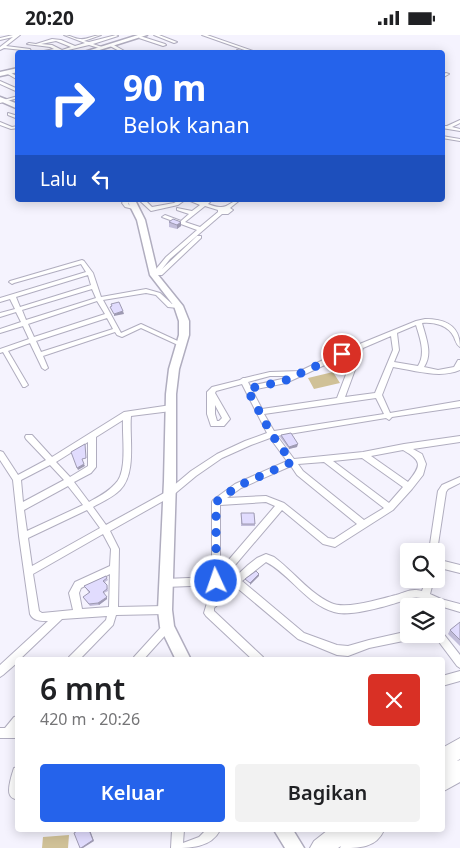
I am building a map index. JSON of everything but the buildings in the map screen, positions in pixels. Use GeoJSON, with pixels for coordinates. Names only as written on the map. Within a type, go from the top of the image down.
{"type":"FeatureCollection","features":[{"type":"Feature","properties":{"kind":"highway"},"geometry":{"type":"LineString","coordinates":[[445,758],[460,748]]}},
{"type":"Feature","properties":{"kind":"highway"},"geometry":{"type":"LineString","coordinates":[[445,780],[460,770]]}},
{"type":"Feature","properties":{"kind":"highway"},"geometry":{"type":"LineString","coordinates":[[321,848],[342,832]]}},
{"type":"Feature","properties":{"kind":"highway"},"geometry":{"type":"LineString","coordinates":[[352,848],[372,832]]}},
{"type":"Feature","properties":{"kind":"street"},"geometry":{"type":"LineString","coordinates":[[0,39],[18,35]]}},
{"type":"Feature","properties":{"kind":"street"},"geometry":{"type":"LineString","coordinates":[[0,49],[18,35]]}},
{"type":"Feature","properties":{"kind":"street"},"geometry":{"type":"LineString","coordinates":[[66,35],[108,50]]}},
{"type":"Feature","properties":{"kind":"street"},"geometry":{"type":"LineString","coordinates":[[72,37],[79,35]]}},
{"type":"Feature","properties":{"kind":"street"},"geometry":{"type":"LineString","coordinates":[[82,40],[99,35]]}},
{"type":"Feature","properties":{"kind":"street"},"geometry":{"type":"LineString","coordinates":[[106,35],[111,38]]}},
{"type":"Feature","properties":{"kind":"street"},"geometry":{"type":"LineString","coordinates":[[92,50],[155,35],[175,42]]}},
{"type":"Feature","properties":{"kind":"street"},"geometry":{"type":"LineString","coordinates":[[204,35],[249,50]]}},
{"type":"Feature","properties":{"kind":"street"},"geometry":{"type":"LineString","coordinates":[[64,50],[116,36]]}},
{"type":"Feature","properties":{"kind":"street"},"geometry":{"type":"LineString","coordinates":[[143,37],[164,45]]}},
{"type":"Feature","properties":{"kind":"street"},"geometry":{"type":"LineString","coordinates":[[30,50],[42,42],[51,39],[75,48]]}},
{"type":"Feature","properties":{"kind":"street"},"geometry":{"type":"LineString","coordinates":[[42,42],[57,50]]}},
{"type":"Feature","properties":{"kind":"street"},"geometry":{"type":"LineString","coordinates":[[29,43],[36,46],[51,46]]}},
{"type":"Feature","properties":{"kind":"street"},"geometry":{"type":"LineString","coordinates":[[110,45],[121,50]]}},
{"type":"Feature","properties":{"kind":"street"},"geometry":{"type":"LineString","coordinates":[[5,47],[20,50]]}},
{"type":"Feature","properties":{"kind":"street"},"geometry":{"type":"LineString","coordinates":[[0,74],[15,71]]}},
{"type":"Feature","properties":{"kind":"street"},"geometry":{"type":"LineString","coordinates":[[7,72],[15,77]]}},
{"type":"Feature","properties":{"kind":"street"},"geometry":{"type":"LineString","coordinates":[[0,82],[15,90]]}},
{"type":"Feature","properties":{"kind":"street"},"geometry":{"type":"LineString","coordinates":[[0,89],[9,87]]}},
{"type":"Feature","properties":{"kind":"street"},"geometry":{"type":"LineString","coordinates":[[1,101],[15,98]]}},
{"type":"Feature","properties":{"kind":"street"},"geometry":{"type":"LineString","coordinates":[[1,101],[15,106]]}},
{"type":"Feature","properties":{"kind":"street"},"geometry":{"type":"LineString","coordinates":[[9,114],[15,117]]}},
{"type":"Feature","properties":{"kind":"street"},"geometry":{"type":"LineString","coordinates":[[445,127],[460,121]]}},
{"type":"Feature","properties":{"kind":"street"},"geometry":{"type":"LineString","coordinates":[[0,123],[11,128],[15,127]]}},
{"type":"Feature","properties":{"kind":"street"},"geometry":{"type":"LineString","coordinates":[[445,127],[460,130]]}},
{"type":"Feature","properties":{"kind":"street"},"geometry":{"type":"LineString","coordinates":[[445,138],[460,140]]}},
{"type":"Feature","properties":{"kind":"street"},"geometry":{"type":"LineString","coordinates":[[125,202],[127,206],[137,211]]}},
{"type":"Feature","properties":{"kind":"street"},"geometry":{"type":"LineString","coordinates":[[132,202],[137,211],[155,276],[178,306],[184,321],[184,335],[180,344],[170,394],[169,494],[165,583],[165,610],[170,632],[182,657]]}},
{"type":"Feature","properties":{"kind":"street"},"geometry":{"type":"LineString","coordinates":[[144,202],[151,209],[175,204],[193,213]]}},
{"type":"Feature","properties":{"kind":"street"},"geometry":{"type":"LineString","coordinates":[[181,223],[206,202],[223,210]]}},
{"type":"Feature","properties":{"kind":"street"},"geometry":{"type":"LineString","coordinates":[[155,276],[168,258],[234,202]]}},
{"type":"Feature","properties":{"kind":"street"},"geometry":{"type":"LineString","coordinates":[[155,276],[223,210]]}},
{"type":"Feature","properties":{"kind":"street"},"geometry":{"type":"LineString","coordinates":[[165,217],[200,229]]}},
{"type":"Feature","properties":{"kind":"street"},"geometry":{"type":"LineString","coordinates":[[12,282],[82,262],[90,273],[99,299],[118,335],[141,326],[180,344]]}},
{"type":"Feature","properties":{"kind":"street"},"geometry":{"type":"LineString","coordinates":[[0,300],[90,273]]}},
{"type":"Feature","properties":{"kind":"street"},"geometry":{"type":"LineString","coordinates":[[0,315],[95,286]]}},
{"type":"Feature","properties":{"kind":"street"},"geometry":{"type":"LineString","coordinates":[[0,331],[99,299],[150,291],[158,294],[170,306],[178,306]]}},
{"type":"Feature","properties":{"kind":"street"},"geometry":{"type":"LineString","coordinates":[[12,296],[45,368]]}},
{"type":"Feature","properties":{"kind":"street"},"geometry":{"type":"LineString","coordinates":[[24,385],[2,350],[108,315]]}},
{"type":"Feature","properties":{"kind":"street"},"geometry":{"type":"LineString","coordinates":[[247,389],[279,383],[305,373],[418,322],[429,321],[448,325],[455,331],[460,345]]}},
{"type":"Feature","properties":{"kind":"street"},"geometry":{"type":"LineString","coordinates":[[418,322],[426,355],[424,364],[420,368]]}},
{"type":"Feature","properties":{"kind":"street"},"geometry":{"type":"LineString","coordinates":[[39,355],[115,330]]}},
{"type":"Feature","properties":{"kind":"street"},"geometry":{"type":"LineString","coordinates":[[388,417],[378,395],[397,345],[394,333]]}},
{"type":"Feature","properties":{"kind":"street"},"geometry":{"type":"LineString","coordinates":[[340,401],[360,347]]}},
{"type":"Feature","properties":{"kind":"street"},"geometry":{"type":"LineString","coordinates":[[390,364],[444,372],[457,369],[460,362]]}},
{"type":"Feature","properties":{"kind":"street"},"geometry":{"type":"LineString","coordinates":[[211,392],[220,386],[273,373],[305,373]]}},
{"type":"Feature","properties":{"kind":"street"},"geometry":{"type":"LineString","coordinates":[[243,381],[272,435],[300,473],[364,525]]}},
{"type":"Feature","properties":{"kind":"street"},"geometry":{"type":"LineString","coordinates":[[211,392],[226,419],[221,424],[212,422],[211,392]]}},
{"type":"Feature","properties":{"kind":"street"},"geometry":{"type":"LineString","coordinates":[[260,412],[378,395]]}},
{"type":"Feature","properties":{"kind":"street"},"geometry":{"type":"LineString","coordinates":[[30,571],[169,494],[187,477],[207,463],[228,452],[272,435],[460,404]]}},
{"type":"Feature","properties":{"kind":"street"},"geometry":{"type":"LineString","coordinates":[[17,479],[92,437],[126,414],[171,408]]}},
{"type":"Feature","properties":{"kind":"street"},"geometry":{"type":"LineString","coordinates":[[23,536],[88,506],[118,488],[123,482],[126,468],[126,414]]}},
{"type":"Feature","properties":{"kind":"street"},"geometry":{"type":"LineString","coordinates":[[29,437],[70,482],[105,529],[115,549],[113,611],[107,627],[75,657]]}},
{"type":"Feature","properties":{"kind":"street"},"geometry":{"type":"LineString","coordinates":[[20,508],[88,471],[92,467],[92,437]]}},
{"type":"Feature","properties":{"kind":"street"},"geometry":{"type":"LineString","coordinates":[[216,502],[238,486],[292,462],[363,455],[460,439]]}},
{"type":"Feature","properties":{"kind":"street"},"geometry":{"type":"LineString","coordinates":[[216,502],[266,499],[281,505],[326,541],[335,543],[390,508],[420,473],[422,465],[419,457],[404,447]]}},
{"type":"Feature","properties":{"kind":"street"},"geometry":{"type":"LineString","coordinates":[[0,454],[17,479],[23,536],[34,606],[38,617],[113,611],[165,610]]}},
{"type":"Feature","properties":{"kind":"street"},"geometry":{"type":"LineString","coordinates":[[363,455],[409,487]]}},
{"type":"Feature","properties":{"kind":"street"},"geometry":{"type":"LineString","coordinates":[[324,458],[390,508]]}},
{"type":"Feature","properties":{"kind":"street"},"geometry":{"type":"LineString","coordinates":[[434,543],[442,491],[445,487],[460,480]]}},
{"type":"Feature","properties":{"kind":"street"},"geometry":{"type":"LineString","coordinates":[[216,502],[216,581]]}},
{"type":"Feature","properties":{"kind":"street"},"geometry":{"type":"LineString","coordinates":[[165,583],[216,581],[281,505]]}},
{"type":"Feature","properties":{"kind":"street"},"geometry":{"type":"LineString","coordinates":[[257,657],[209,613],[210,606],[236,581],[266,558],[274,560],[297,584],[313,597],[338,610],[413,593],[425,595],[438,602],[460,608]]}},
{"type":"Feature","properties":{"kind":"street"},"geometry":{"type":"LineString","coordinates":[[445,565],[460,569]]}},
{"type":"Feature","properties":{"kind":"street"},"geometry":{"type":"LineString","coordinates":[[78,613],[74,593],[78,585],[114,568]]}},
{"type":"Feature","properties":{"kind":"street"},"geometry":{"type":"LineString","coordinates":[[236,581],[301,636],[337,650],[348,651],[400,638]]}},
{"type":"Feature","properties":{"kind":"street"},"geometry":{"type":"LineString","coordinates":[[425,598],[427,588]]}},
{"type":"Feature","properties":{"kind":"street"},"geometry":{"type":"LineString","coordinates":[[16,657],[59,616]]}},
{"type":"Feature","properties":{"kind":"street"},"geometry":{"type":"LineString","coordinates":[[141,657],[170,632]]}},
{"type":"Feature","properties":{"kind":"street"},"geometry":{"type":"LineString","coordinates":[[170,632],[189,657]]}},
{"type":"Feature","properties":{"kind":"street"},"geometry":{"type":"LineString","coordinates":[[445,643],[460,663]]}},
{"type":"Feature","properties":{"kind":"street"},"geometry":{"type":"LineString","coordinates":[[0,672],[15,658]]}},
{"type":"Feature","properties":{"kind":"street"},"geometry":{"type":"LineString","coordinates":[[445,680],[460,676]]}},
{"type":"Feature","properties":{"kind":"street"},"geometry":{"type":"LineString","coordinates":[[177,848],[178,832]]}},
{"type":"Feature","properties":{"kind":"street"},"geometry":{"type":"LineString","coordinates":[[185,848],[204,841],[212,832]]}},
{"type":"Feature","properties":{"kind":"street"},"geometry":{"type":"LineString","coordinates":[[284,832],[294,848]]}},
{"type":"Feature","properties":{"kind":"shaded area"},"geometry":{"type":"Polygon","coordinates":[[[333,372],[340,383],[314,389],[308,378],[333,372]]]}},
{"type":"Feature","properties":{"kind":"shaded area"},"geometry":{"type":"Polygon","coordinates":[[[69,835],[68,848],[42,848],[43,837],[69,835]]]}},
{"type":"Feature","properties":{"kind":"route"},"geometry":{"type":"LineString","coordinates":[[216,581],[216,502],[238,486],[292,462],[272,435],[247,389],[284,381],[305,373],[342,354]]}}]}
